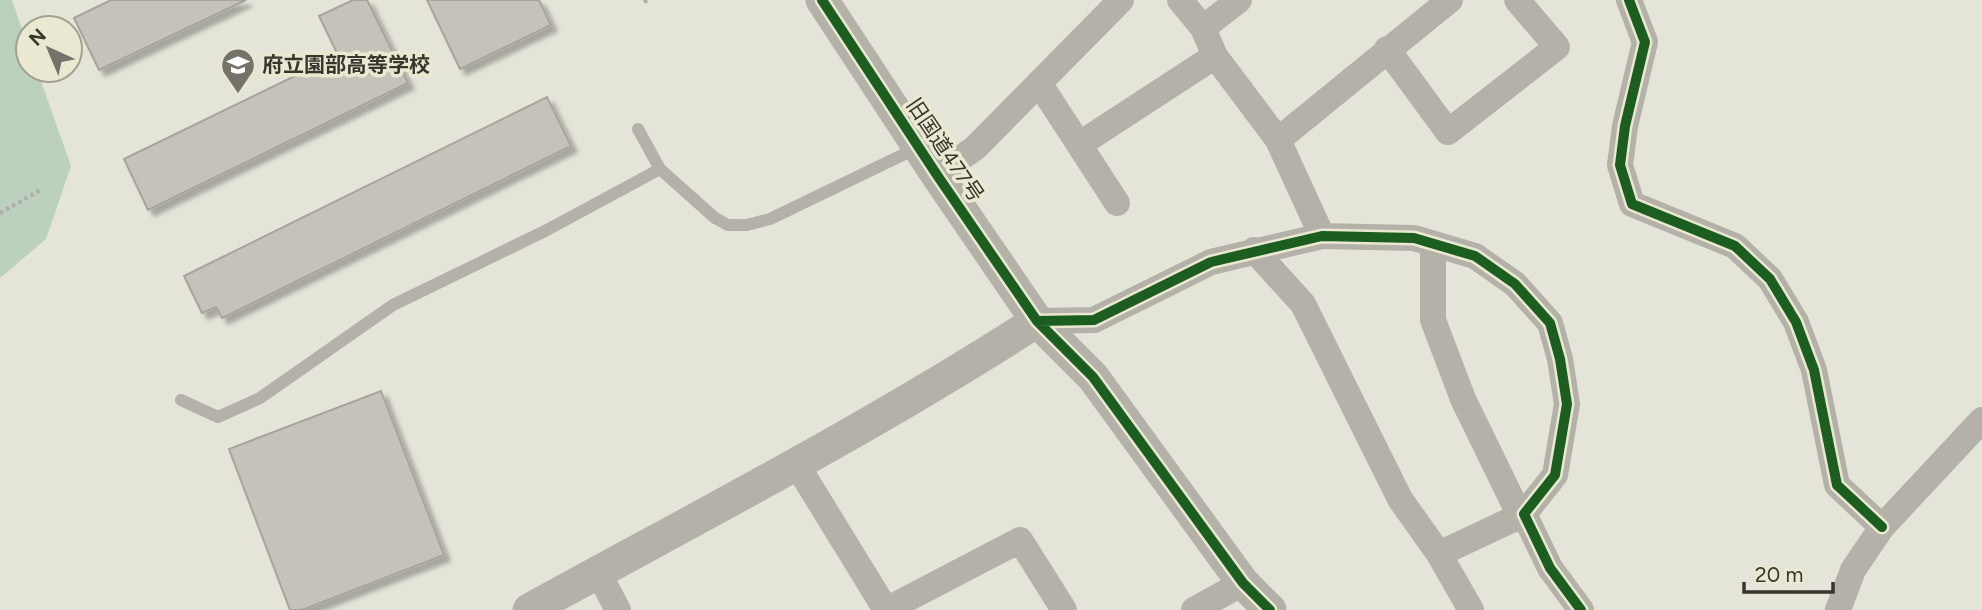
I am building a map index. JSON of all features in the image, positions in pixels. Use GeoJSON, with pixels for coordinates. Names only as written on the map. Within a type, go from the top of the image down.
{"type":"FeatureCollection","features":[{"type":"Feature","properties":{"kind":"street","name":"旧国道477号"},"geometry":{"type":"LineString","coordinates":[[822,0],[1037,321],[1093,377],[1243,583],[1270,610]]}},
{"type":"Feature","properties":{"kind":"street"},"geometry":{"type":"LineString","coordinates":[[937,175],[975,148],[1121,0]]}},
{"type":"Feature","properties":{"kind":"street"},"geometry":{"type":"LineString","coordinates":[[1180,0],[1203,29],[1215,56],[1278,140],[1322,236]]}},
{"type":"Feature","properties":{"kind":"street"},"geometry":{"type":"LineString","coordinates":[[1203,29],[1239,0]]}},
{"type":"Feature","properties":{"kind":"street"},"geometry":{"type":"LineString","coordinates":[[1278,140],[1450,0]]}},
{"type":"Feature","properties":{"kind":"street"},"geometry":{"type":"LineString","coordinates":[[1387,49],[1448,132],[1558,47],[1517,0]]}},
{"type":"Feature","properties":{"kind":"street"},"geometry":{"type":"LineString","coordinates":[[1629,0],[1645,42],[1625,127],[1620,165],[1632,204],[1735,246],[1770,279],[1796,322],[1814,370],[1837,485],[1882,527]]}},
{"type":"Feature","properties":{"kind":"street"},"geometry":{"type":"LineString","coordinates":[[1080,144],[1215,56]]}},
{"type":"Feature","properties":{"kind":"street"},"geometry":{"type":"LineString","coordinates":[[1038,83],[1117,203]]}},
{"type":"Feature","properties":{"kind":"street"},"geometry":{"type":"LineString","coordinates":[[529,610],[797,465],[972,363],[1037,321],[1094,320],[1211,262],[1322,236],[1414,238],[1475,256],[1516,284],[1550,323],[1560,359],[1567,404],[1555,475],[1522,515],[1439,554]]}},
{"type":"Feature","properties":{"kind":"street"},"geometry":{"type":"LineString","coordinates":[[1433,244],[1433,320],[1463,399],[1550,569],[1581,610]]}},
{"type":"Feature","properties":{"kind":"street"},"geometry":{"type":"LineString","coordinates":[[1254,250],[1303,304],[1400,499],[1439,554],[1471,610]]}},
{"type":"Feature","properties":{"kind":"street"},"geometry":{"type":"LineString","coordinates":[[1838,610],[1853,570],[1882,527],[1982,419]]}},
{"type":"Feature","properties":{"kind":"street"},"geometry":{"type":"LineString","coordinates":[[797,465],[886,610],[1020,540],[1064,610]]}},
{"type":"Feature","properties":{"kind":"street"},"geometry":{"type":"LineString","coordinates":[[598,572],[618,610]]}},
{"type":"Feature","properties":{"kind":"street"},"geometry":{"type":"LineString","coordinates":[[1194,610],[1243,583]]}},
{"type":"Feature","properties":{"kind":"lane"},"geometry":{"type":"LineString","coordinates":[[638,129],[660,169],[715,218],[728,225],[747,225],[770,219],[919,147]]}},
{"type":"Feature","properties":{"kind":"lane"},"geometry":{"type":"LineString","coordinates":[[181,400],[218,417],[260,398],[393,305],[545,230],[660,169]]}},
{"type":"Feature","properties":{"kind":"path"},"geometry":{"type":"LineString","coordinates":[[0,213],[42,189]]}},
{"type":"Feature","properties":{"kind":"green space"},"geometry":{"type":"Polygon","coordinates":[[[0,0],[12,0],[17,14],[14,14],[14,84],[42,84],[71,166],[46,239],[0,278],[0,0]]]}},
{"type":"Feature","properties":{"kind":"building"},"geometry":{"type":"Polygon","coordinates":[[[111,0],[246,0],[99,70],[84,39],[82,14],[111,0]]]}},
{"type":"Feature","properties":{"kind":"building"},"geometry":{"type":"Polygon","coordinates":[[[353,0],[367,0],[408,83],[148,210],[124,159],[338,55],[319,16],[353,0]]]}},
{"type":"Feature","properties":{"kind":"building"},"geometry":{"type":"Polygon","coordinates":[[[427,0],[539,0],[551,25],[460,69],[427,0]]]}},
{"type":"Feature","properties":{"kind":"building"},"geometry":{"type":"Polygon","coordinates":[[[547,97],[571,146],[222,318],[216,307],[202,313],[184,276],[547,97]]]}},
{"type":"Feature","properties":{"kind":"building"},"geometry":{"type":"Polygon","coordinates":[[[381,391],[444,555],[302,610],[290,610],[229,449],[381,391]]]}},
{"type":"Feature","properties":{"kind":"cycle path"},"geometry":{"type":"LineString","coordinates":[[822,0],[1037,321],[1093,377],[1243,583],[1270,610]]}},
{"type":"Feature","properties":{"kind":"cycle path"},"geometry":{"type":"LineString","coordinates":[[1629,0],[1645,42],[1625,126],[1620,165],[1632,204],[1735,246],[1770,279],[1796,322],[1814,370],[1837,485],[1882,527]]}},
{"type":"Feature","properties":{"kind":"cycle path"},"geometry":{"type":"LineString","coordinates":[[1037,321],[1094,320],[1211,262],[1322,236],[1414,238],[1475,256],[1515,284],[1550,323],[1560,359],[1567,404],[1555,475],[1524,514],[1550,568],[1581,610]]}},
{"type":"Feature","properties":{"kind":"place","name":"府立園部高等学校"},"geometry":{"type":"Point","coordinates":[238,95]}}]}
